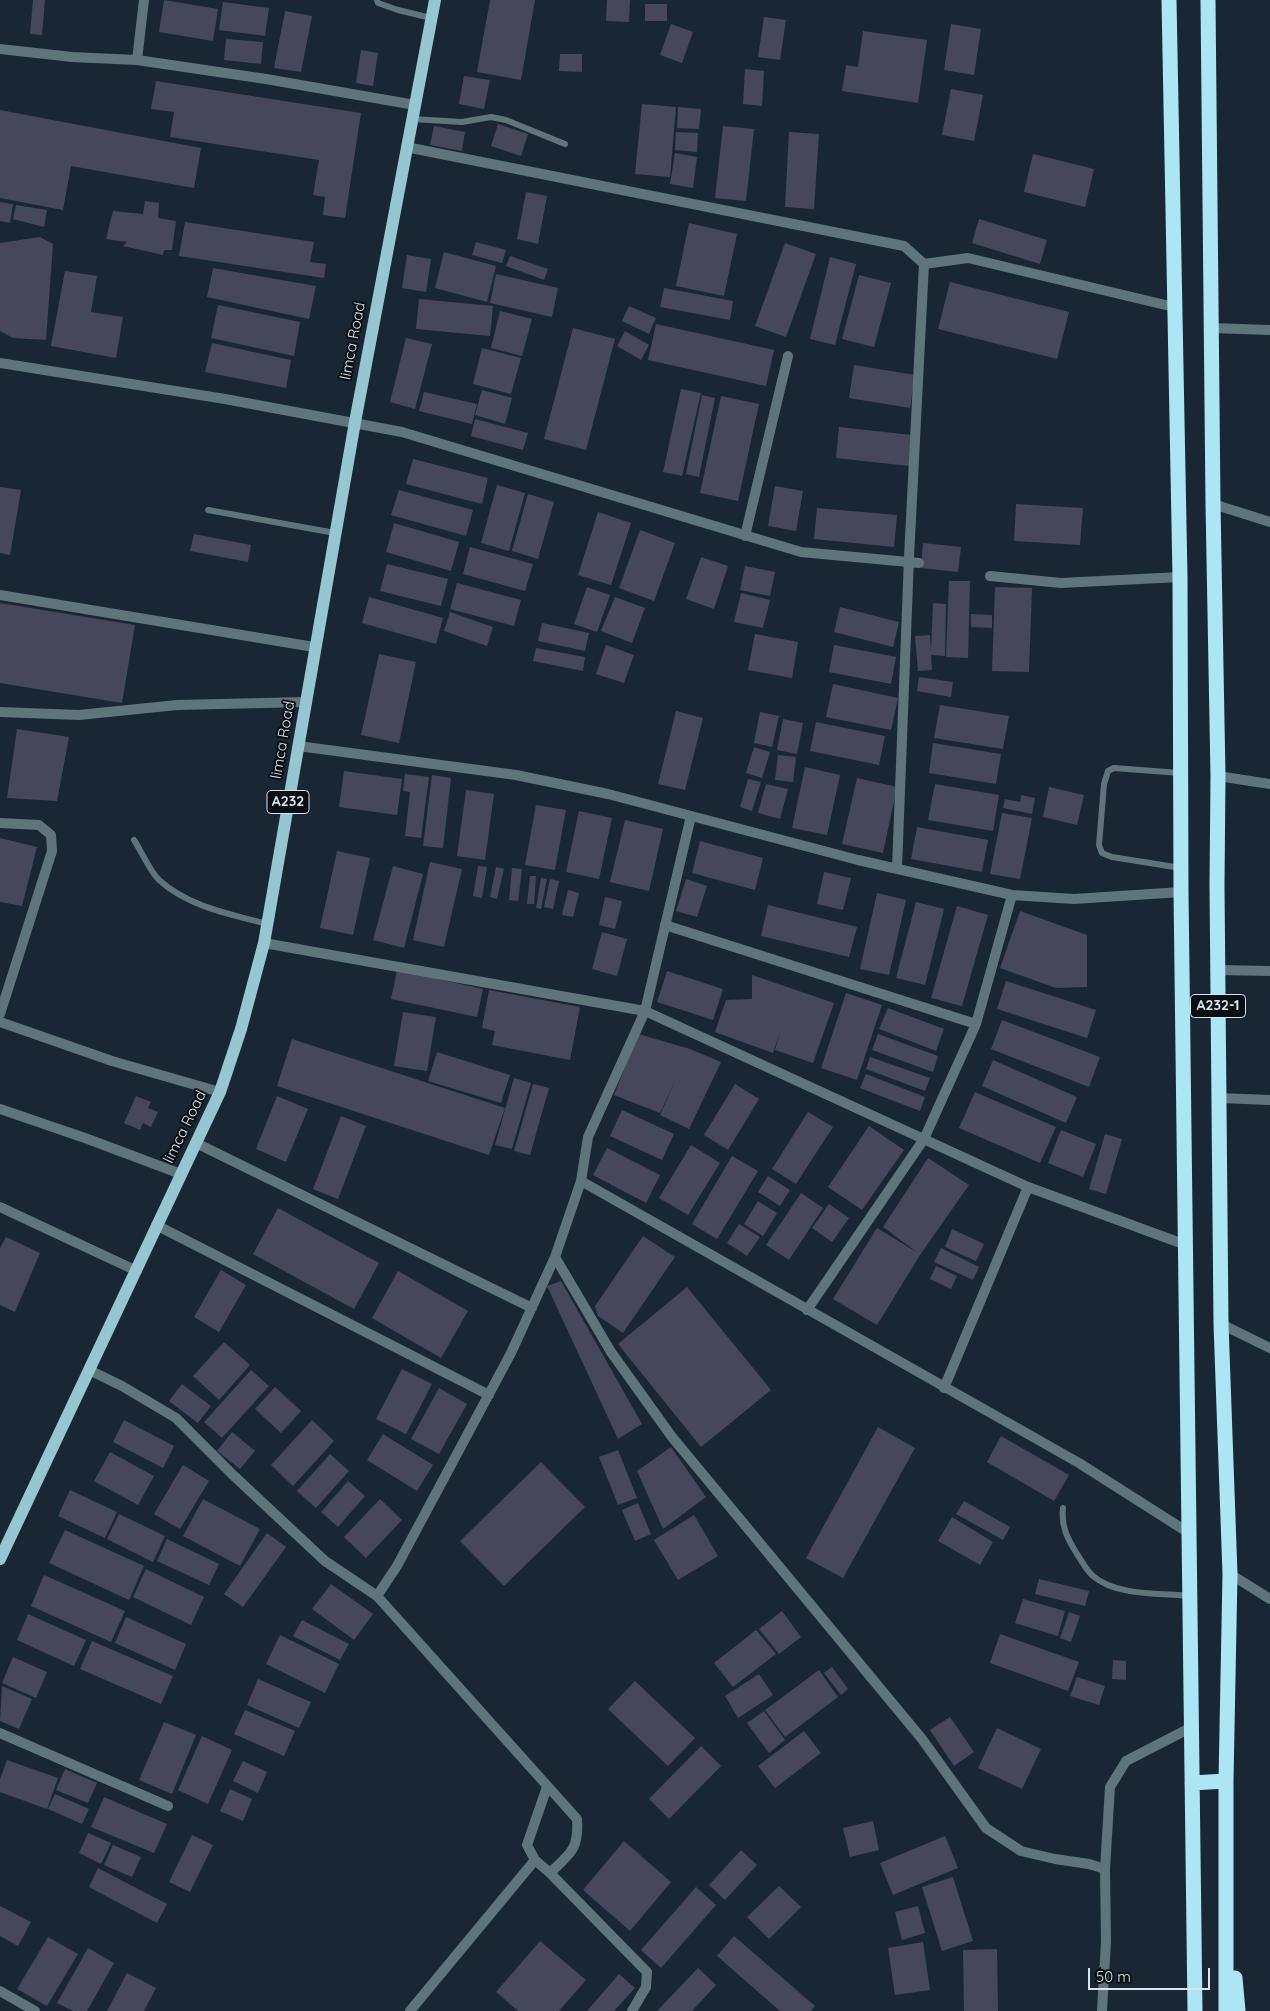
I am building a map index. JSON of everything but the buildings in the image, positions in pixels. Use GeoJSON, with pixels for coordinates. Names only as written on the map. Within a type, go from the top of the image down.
{"type":"FeatureCollection","features":[{"type":"Feature","properties":{"kind":"highway","name":"A232-1"},"geometry":{"type":"LineString","coordinates":[[1169,0],[1180,577],[1181,892],[1196,2011]]}},
{"type":"Feature","properties":{"kind":"highway","name":"A232-1"},"geometry":{"type":"LineString","coordinates":[[1208,0],[1218,776],[1221,1324],[1230,1574],[1226,1781],[1226,2011]]}},
{"type":"Feature","properties":{"kind":"highway"},"geometry":{"type":"LineString","coordinates":[[1192,1783],[1226,1781]]}},
{"type":"Feature","properties":{"kind":"highway"},"geometry":{"type":"LineString","coordinates":[[1227,1894],[1238,2011]]}},
{"type":"Feature","properties":{"kind":"highway"},"geometry":{"type":"LineString","coordinates":[[1188,2011],[1194,1902]]}},
{"type":"Feature","properties":{"kind":"main road","name":"limca Road"},"geometry":{"type":"LineString","coordinates":[[0,1559],[220,1092],[241,1029],[264,943],[314,646],[434,0]]}},
{"type":"Feature","properties":{"kind":"street"},"geometry":{"type":"LineString","coordinates":[[137,60],[144,0]]}},
{"type":"Feature","properties":{"kind":"street"},"geometry":{"type":"LineString","coordinates":[[0,49],[72,57],[137,60],[266,79],[415,105]]}},
{"type":"Feature","properties":{"kind":"street"},"geometry":{"type":"LineString","coordinates":[[406,147],[904,246],[924,264],[968,258],[1174,307]]}},
{"type":"Feature","properties":{"kind":"street"},"geometry":{"type":"LineString","coordinates":[[896,868],[908,562],[924,264]]}},
{"type":"Feature","properties":{"kind":"street"},"geometry":{"type":"LineString","coordinates":[[1211,328],[1270,330]]}},
{"type":"Feature","properties":{"kind":"street"},"geometry":{"type":"LineString","coordinates":[[745,536],[788,356]]}},
{"type":"Feature","properties":{"kind":"street"},"geometry":{"type":"LineString","coordinates":[[0,363],[225,399],[402,432],[801,552],[919,563]]}},
{"type":"Feature","properties":{"kind":"street"},"geometry":{"type":"LineString","coordinates":[[1213,504],[1270,522]]}},
{"type":"Feature","properties":{"kind":"street"},"geometry":{"type":"LineString","coordinates":[[990,576],[1061,583],[1180,577]]}},
{"type":"Feature","properties":{"kind":"street"},"geometry":{"type":"LineString","coordinates":[[0,595],[314,646]]}},
{"type":"Feature","properties":{"kind":"street"},"geometry":{"type":"LineString","coordinates":[[0,712],[80,716],[177,705],[306,702]]}},
{"type":"Feature","properties":{"kind":"street"},"geometry":{"type":"LineString","coordinates":[[298,746],[516,775],[608,794],[858,860],[1012,895],[1074,899],[1181,892]]}},
{"type":"Feature","properties":{"kind":"street"},"geometry":{"type":"LineString","coordinates":[[1218,776],[1270,784]]}},
{"type":"Feature","properties":{"kind":"street"},"geometry":{"type":"LineString","coordinates":[[376,1596],[396,1566],[489,1395],[555,1257],[581,1181],[588,1137],[644,1011],[691,816]]}},
{"type":"Feature","properties":{"kind":"street"},"geometry":{"type":"LineString","coordinates":[[0,823],[39,825],[51,835],[52,851],[0,1014]]}},
{"type":"Feature","properties":{"kind":"street"},"geometry":{"type":"LineString","coordinates":[[807,1310],[924,1139],[976,1024],[1012,895]]}},
{"type":"Feature","properties":{"kind":"street"},"geometry":{"type":"LineString","coordinates":[[665,925],[976,1024]]}},
{"type":"Feature","properties":{"kind":"street"},"geometry":{"type":"LineString","coordinates":[[264,943],[644,1011],[1028,1187],[1186,1245]]}},
{"type":"Feature","properties":{"kind":"street"},"geometry":{"type":"LineString","coordinates":[[1218,970],[1270,971]]}},
{"type":"Feature","properties":{"kind":"street"},"geometry":{"type":"LineString","coordinates":[[0,1022],[112,1060],[220,1092]]}},
{"type":"Feature","properties":{"kind":"street"},"geometry":{"type":"LineString","coordinates":[[1219,1098],[1270,1100]]}},
{"type":"Feature","properties":{"kind":"street"},"geometry":{"type":"LineString","coordinates":[[0,1109],[181,1174]]}},
{"type":"Feature","properties":{"kind":"street"},"geometry":{"type":"LineString","coordinates":[[196,1143],[532,1308]]}},
{"type":"Feature","properties":{"kind":"street"},"geometry":{"type":"LineString","coordinates":[[581,1181],[1079,1463],[1189,1533]]}},
{"type":"Feature","properties":{"kind":"street"},"geometry":{"type":"LineString","coordinates":[[944,1388],[1028,1187]]}},
{"type":"Feature","properties":{"kind":"street"},"geometry":{"type":"LineString","coordinates":[[0,1207],[136,1271]]}},
{"type":"Feature","properties":{"kind":"street"},"geometry":{"type":"LineString","coordinates":[[156,1225],[489,1395]]}},
{"type":"Feature","properties":{"kind":"street"},"geometry":{"type":"LineString","coordinates":[[555,1257],[611,1352],[672,1438],[922,1739],[986,1828],[1020,1851],[1089,1864],[1105,1869]]}},
{"type":"Feature","properties":{"kind":"street"},"geometry":{"type":"LineString","coordinates":[[1221,1324],[1270,1348]]}},
{"type":"Feature","properties":{"kind":"street"},"geometry":{"type":"LineString","coordinates":[[89,1370],[122,1386],[176,1418],[233,1475],[325,1561],[376,1596],[476,1705],[577,1819],[578,1834],[573,1851],[550,1873]]}},
{"type":"Feature","properties":{"kind":"street"},"geometry":{"type":"LineString","coordinates":[[1230,1574],[1270,1599]]}},
{"type":"Feature","properties":{"kind":"street"},"geometry":{"type":"LineString","coordinates":[[1102,2011],[1106,1942],[1105,1869],[1110,1787],[1126,1761],[1192,1727]]}},
{"type":"Feature","properties":{"kind":"street"},"geometry":{"type":"LineString","coordinates":[[0,1733],[168,1806]]}},
{"type":"Feature","properties":{"kind":"street"},"geometry":{"type":"LineString","coordinates":[[547,1787],[527,1844],[535,1860],[647,1972],[646,1987],[632,2011]]}},
{"type":"Feature","properties":{"kind":"street"},"geometry":{"type":"LineString","coordinates":[[410,2011],[535,1860]]}},
{"type":"Feature","properties":{"kind":"street"},"geometry":{"type":"LineString","coordinates":[[0,1991],[34,2011]]}},
{"type":"Feature","properties":{"kind":"lane"},"geometry":{"type":"LineString","coordinates":[[376,0],[378,3],[398,10],[431,18]]}},
{"type":"Feature","properties":{"kind":"lane"},"geometry":{"type":"LineString","coordinates":[[412,119],[462,122],[492,117],[506,120],[565,144]]}},
{"type":"Feature","properties":{"kind":"lane"},"geometry":{"type":"LineString","coordinates":[[208,510],[335,533]]}},
{"type":"Feature","properties":{"kind":"lane"},"geometry":{"type":"LineString","coordinates":[[1181,773],[1114,768],[1108,771],[1104,784],[1099,845],[1102,853],[1112,857],[1181,868]]}},
{"type":"Feature","properties":{"kind":"lane"},"geometry":{"type":"LineString","coordinates":[[134,840],[158,878],[172,890],[209,908],[267,924]]}},
{"type":"Feature","properties":{"kind":"lane"},"geometry":{"type":"LineString","coordinates":[[1063,1508],[1062,1522],[1067,1539],[1091,1574],[1104,1585],[1120,1590],[1190,1596]]}}]}
